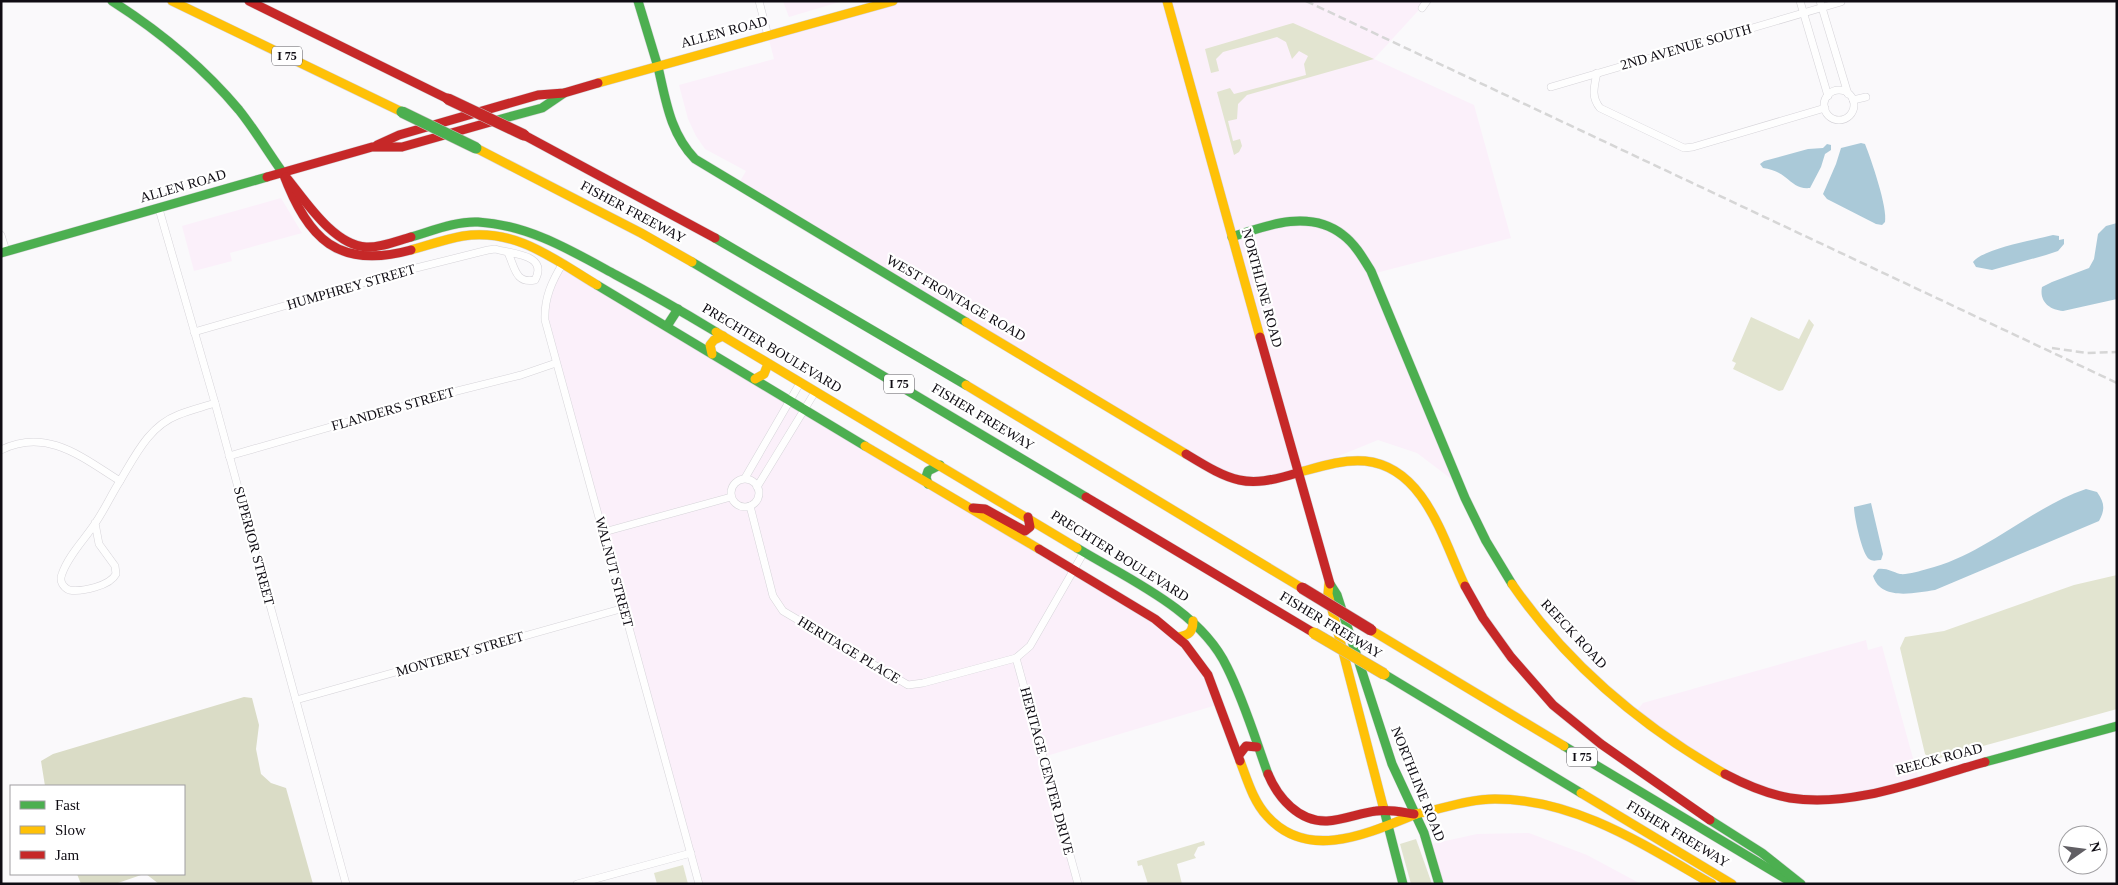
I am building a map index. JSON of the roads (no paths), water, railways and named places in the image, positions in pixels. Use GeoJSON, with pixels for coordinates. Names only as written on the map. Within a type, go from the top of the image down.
{"type":"FeatureCollection","features":[{"type":"Feature","properties":{"kind":"main road"},"geometry":{"type":"LineString","coordinates":[[112,1],[164,36],[205,74],[240,111],[283,173],[291,197],[316,235],[347,255],[386,256],[456,238],[490,235],[516,239],[539,248],[790,401],[1155,619],[1179,637],[1199,660],[1208,675],[1253,794],[1266,814],[1282,830],[1302,839],[1320,842],[1370,833],[1416,814],[1463,803],[1493,799],[1528,801],[1560,806],[1606,824],[1712,884]]}},
{"type":"Feature","properties":{"kind":"main road","name":"FISHER FREEWAY"},"geometry":{"type":"LineString","coordinates":[[172,1],[476,148],[632,228],[707,270],[1732,884]]}},
{"type":"Feature","properties":{"kind":"main road","name":"FISHER FREEWAY"},"geometry":{"type":"LineString","coordinates":[[249,1],[524,135],[659,205],[753,259],[1794,884]]}},
{"type":"Feature","properties":{"kind":"main road","name":"WEST FRONTAGE ROAD"},"geometry":{"type":"LineString","coordinates":[[638,1],[658,67],[674,131],[682,146],[695,159],[1044,367],[1219,474],[1242,482],[1258,483],[1333,462],[1360,460],[1384,465],[1405,477],[1422,498],[1466,588],[1488,625],[1522,672],[1544,696],[1608,750],[1781,866],[1800,884]]}},
{"type":"Feature","properties":{"kind":"main road","name":"ALLEN ROAD"},"geometry":{"type":"LineString","coordinates":[[3,252],[372,148],[402,147],[542,108],[564,93],[893,1]]}},
{"type":"Feature","properties":{"kind":"main road","name":"NORTHLINE ROAD"},"geometry":{"type":"LineString","coordinates":[[1167,1],[1329,583],[1337,595],[1392,764],[1424,833],[1439,884]]}},
{"type":"Feature","properties":{"kind":"main road","name":"PRECHTER BOULEVARD"},"geometry":{"type":"LineString","coordinates":[[283,173],[302,194],[314,214],[328,229],[346,240],[365,247],[386,244],[454,225],[476,222],[505,225],[532,232],[585,258],[678,309],[1028,517],[1171,604],[1193,621],[1212,643],[1227,666],[1272,783],[1279,796],[1292,810],[1325,821],[1383,810],[1416,814]]}},
{"type":"Feature","properties":{"kind":"main road","name":"REECK ROAD"},"geometry":{"type":"LineString","coordinates":[[1232,237],[1279,222],[1303,220],[1329,227],[1343,234],[1354,244],[1371,271],[1471,512],[1512,584],[1544,627],[1584,672],[1660,733],[1717,772],[1737,782],[1772,794],[1812,800],[1839,799],[1866,795],[2117,726]]}},
{"type":"Feature","properties":{"kind":"main road"},"geometry":{"type":"LineString","coordinates":[[667,326],[678,309]]}},
{"type":"Feature","properties":{"kind":"main road"},"geometry":{"type":"LineString","coordinates":[[712,354],[710,345],[714,340],[723,336]]}},
{"type":"Feature","properties":{"kind":"main road"},"geometry":{"type":"LineString","coordinates":[[755,379],[764,375],[768,370],[768,364]]}},
{"type":"Feature","properties":{"kind":"main road"},"geometry":{"type":"LineString","coordinates":[[928,484],[927,470],[933,466],[940,465]]}},
{"type":"Feature","properties":{"kind":"main road"},"geometry":{"type":"LineString","coordinates":[[970,508],[985,509],[1025,531],[1030,527],[1028,517]]}},
{"type":"Feature","properties":{"kind":"main road","name":"NORTHLINE ROAD"},"geometry":{"type":"LineString","coordinates":[[1329,583],[1328,594],[1403,884]]}},
{"type":"Feature","properties":{"kind":"main road"},"geometry":{"type":"LineString","coordinates":[[1179,637],[1194,629],[1193,621]]}},
{"type":"Feature","properties":{"kind":"main road"},"geometry":{"type":"LineString","coordinates":[[1239,755],[1246,745],[1250,744],[1257,747]]}},
{"type":"Feature","properties":{"kind":"street"},"geometry":{"type":"LineString","coordinates":[[758,1],[768,36]]}},
{"type":"Feature","properties":{"kind":"street"},"geometry":{"type":"LineString","coordinates":[[1422,8],[1427,1]]}},
{"type":"Feature","properties":{"kind":"street"},"geometry":{"type":"LineString","coordinates":[[1800,1],[1828,96],[1824,108]]}},
{"type":"Feature","properties":{"kind":"street","name":"2ND AVENUE SOUTH"},"geometry":{"type":"LineString","coordinates":[[1551,87],[1803,13],[1821,4],[1841,2]]}},
{"type":"Feature","properties":{"kind":"street"},"geometry":{"type":"LineString","coordinates":[[1821,4],[1853,110],[1850,115],[1842,120],[1830,116],[1824,108]]}},
{"type":"Feature","properties":{"kind":"street"},"geometry":{"type":"LineString","coordinates":[[1597,73],[1593,87],[1594,101],[1600,108],[1684,148],[1824,108]]}},
{"type":"Feature","properties":{"kind":"street"},"geometry":{"type":"LineString","coordinates":[[1828,96],[1835,91],[1850,97],[1866,97]]}},
{"type":"Feature","properties":{"kind":"street","name":"SUPERIOR STREET"},"geometry":{"type":"LineString","coordinates":[[159,209],[215,403],[346,884]]}},
{"type":"Feature","properties":{"kind":"street"},"geometry":{"type":"LineString","coordinates":[[1,235],[3,252]]}},
{"type":"Feature","properties":{"kind":"street","name":"HUMPHREY STREET"},"geometry":{"type":"LineString","coordinates":[[194,332],[412,269],[495,249],[533,260],[538,266],[539,273],[535,280],[528,282],[521,280],[515,273],[508,253]]}},
{"type":"Feature","properties":{"kind":"street","name":"WALNUT STREET"},"geometry":{"type":"LineString","coordinates":[[563,263],[548,292],[544,312],[548,332],[699,884]]}},
{"type":"Feature","properties":{"kind":"street","name":"FLANDERS STREET"},"geometry":{"type":"LineString","coordinates":[[229,456],[445,394],[521,375],[556,363]]}},
{"type":"Feature","properties":{"kind":"street"},"geometry":{"type":"LineString","coordinates":[[800,383],[745,478],[734,484],[731,497],[737,505],[742,507],[750,506],[757,499],[757,487],[816,392]]}},
{"type":"Feature","properties":{"kind":"street"},"geometry":{"type":"LineString","coordinates":[[96,524],[99,544],[115,566],[116,574],[110,581],[69,590],[65,588],[61,581],[61,575],[76,549],[96,524],[148,437],[162,423],[177,415],[215,403]]}},
{"type":"Feature","properties":{"kind":"street"},"geometry":{"type":"LineString","coordinates":[[1,450],[21,443],[52,443],[73,452],[120,481]]}},
{"type":"Feature","properties":{"kind":"street"},"geometry":{"type":"LineString","coordinates":[[745,478],[757,487]]}},
{"type":"Feature","properties":{"kind":"street"},"geometry":{"type":"LineString","coordinates":[[604,532],[731,497]]}},
{"type":"Feature","properties":{"kind":"street","name":"HERITAGE PLACE"},"geometry":{"type":"LineString","coordinates":[[750,506],[773,596],[783,611],[896,679],[908,684],[923,684],[1016,658]]}},
{"type":"Feature","properties":{"kind":"street"},"geometry":{"type":"LineString","coordinates":[[1016,658],[1030,646],[1084,552]]}},
{"type":"Feature","properties":{"kind":"street","name":"MONTEREY STREET"},"geometry":{"type":"LineString","coordinates":[[296,700],[624,608]]}},
{"type":"Feature","properties":{"kind":"street","name":"HERITAGE CENTER DRIVE"},"geometry":{"type":"LineString","coordinates":[[1016,658],[1078,884]]}},
{"type":"Feature","properties":{"kind":"street"},"geometry":{"type":"LineString","coordinates":[[577,884],[690,853]]}},
{"type":"Feature","properties":{"kind":"water"},"geometry":{"type":"Polygon","coordinates":[[[1861,143],[1865,144],[1882,195],[1885,222],[1882,225],[1876,224],[1827,199],[1823,194],[1841,148],[1861,143]]]}},
{"type":"Feature","properties":{"kind":"water"},"geometry":{"type":"Polygon","coordinates":[[[1827,144],[1831,145],[1831,150],[1825,154],[1821,167],[1810,188],[1802,188],[1780,174],[1763,168],[1760,164],[1764,161],[1808,149],[1823,148],[1827,144]]]}},
{"type":"Feature","properties":{"kind":"water"},"geometry":{"type":"Polygon","coordinates":[[[2117,223],[2117,299],[2063,311],[2054,309],[2046,304],[2042,297],[2042,287],[2089,268],[2094,259],[2098,234],[2106,226],[2117,223]]]}},
{"type":"Feature","properties":{"kind":"water"},"geometry":{"type":"Polygon","coordinates":[[[2053,235],[2059,236],[2059,240],[2064,239],[2064,244],[2058,251],[1992,270],[1976,267],[1973,262],[1979,257],[1998,249],[2053,235]]]}},
{"type":"Feature","properties":{"kind":"water"},"geometry":{"type":"Polygon","coordinates":[[[2086,489],[2097,492],[2102,500],[2103,510],[2099,521],[1935,590],[1899,594],[1883,589],[1877,584],[1873,576],[1878,569],[1906,574],[1948,562],[1988,543],[2065,497],[2086,489]]]}},
{"type":"Feature","properties":{"kind":"water"},"geometry":{"type":"Polygon","coordinates":[[[1871,503],[1883,554],[1881,560],[1872,560],[1866,556],[1855,518],[1854,507],[1871,503]]]}},
{"type":"Feature","properties":{"kind":"railway"},"geometry":{"type":"LineString","coordinates":[[1306,1],[2117,383]]}},
{"type":"Feature","properties":{"kind":"railway"},"geometry":{"type":"LineString","coordinates":[[2052,348],[2087,353],[2117,352]]}}]}
